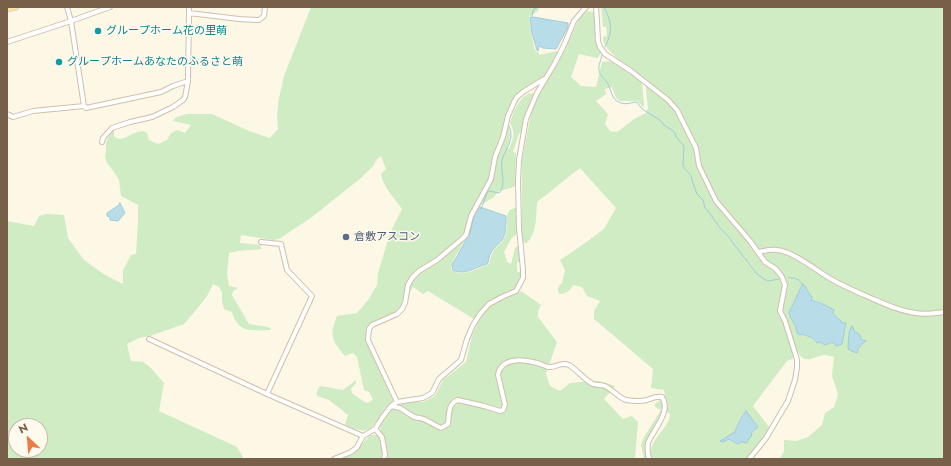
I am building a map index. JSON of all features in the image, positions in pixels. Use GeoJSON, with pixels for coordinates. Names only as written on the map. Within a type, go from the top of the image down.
{"type":"FeatureCollection","features":[{"type":"Feature","properties":{"kind":"main road"},"geometry":{"type":"LineString","coordinates":[[7,9],[16,7]]}},
{"type":"Feature","properties":{"kind":"street"},"geometry":{"type":"LineString","coordinates":[[66,7],[71,21],[84,106]]}},
{"type":"Feature","properties":{"kind":"street"},"geometry":{"type":"LineString","coordinates":[[7,42],[110,7]]}},
{"type":"Feature","properties":{"kind":"street"},"geometry":{"type":"LineString","coordinates":[[102,142],[103,138],[112,128],[152,117],[183,100],[185,97],[188,82],[188,7]]}},
{"type":"Feature","properties":{"kind":"street"},"geometry":{"type":"LineString","coordinates":[[189,13],[259,20],[264,16],[265,7]]}},
{"type":"Feature","properties":{"kind":"street"},"geometry":{"type":"LineString","coordinates":[[334,459],[351,452],[357,447],[362,436],[375,429],[391,406],[396,402],[423,398],[432,393],[439,379],[460,360],[473,325],[480,314],[489,304],[516,291],[523,278],[519,228],[518,181],[519,160],[526,119],[536,93],[546,78],[565,42],[574,21],[586,7]]}},
{"type":"Feature","properties":{"kind":"street"},"geometry":{"type":"LineString","coordinates":[[596,7],[598,41],[600,47],[605,54],[632,71],[668,100],[677,110],[696,148],[699,166],[716,200],[765,262],[776,269],[782,277],[785,286],[780,311],[785,321],[798,367],[788,401],[766,438],[749,459]]}},
{"type":"Feature","properties":{"kind":"street"},"geometry":{"type":"LineString","coordinates":[[396,402],[368,340],[369,329],[372,325],[397,314],[405,303],[408,285],[412,278],[419,270],[437,260],[466,235],[471,216],[491,179],[495,157],[503,137],[508,116],[515,100],[523,92],[546,78]]}},
{"type":"Feature","properties":{"kind":"street"},"geometry":{"type":"LineString","coordinates":[[7,114],[13,117],[33,111],[84,106],[86,108],[161,92],[188,82]]}},
{"type":"Feature","properties":{"kind":"street"},"geometry":{"type":"LineString","coordinates":[[261,242],[281,244],[287,270],[312,296],[267,394]]}},
{"type":"Feature","properties":{"kind":"street"},"geometry":{"type":"LineString","coordinates":[[758,252],[776,250],[788,253],[830,279],[885,304],[903,310],[928,314],[944,312]]}},
{"type":"Feature","properties":{"kind":"street"},"geometry":{"type":"LineString","coordinates":[[149,339],[362,436]]}},
{"type":"Feature","properties":{"kind":"street"},"geometry":{"type":"LineString","coordinates":[[391,406],[400,408],[414,417],[424,419],[441,428],[448,424],[454,401],[458,400],[500,411],[503,410],[505,405],[498,375],[499,370],[504,364],[517,360],[528,361],[548,367],[561,363],[574,369],[590,383],[606,387],[620,398],[638,401],[659,396],[662,397],[665,402],[664,412],[648,444],[649,459]]}},
{"type":"Feature","properties":{"kind":"street"},"geometry":{"type":"LineString","coordinates":[[375,429],[382,437],[385,454],[384,459]]}},
{"type":"Feature","properties":{"kind":"green space"},"geometry":{"type":"Polygon","coordinates":[[[311,7],[539,7],[538,11],[529,17],[534,48],[540,55],[557,51],[557,54],[544,77],[516,96],[506,122],[510,132],[507,148],[509,149],[513,139],[512,127],[510,123],[515,110],[522,98],[530,93],[534,94],[527,109],[521,133],[519,133],[513,152],[516,153],[515,186],[498,191],[495,196],[478,209],[475,213],[470,231],[455,257],[451,268],[458,273],[463,273],[489,264],[492,253],[502,242],[505,236],[507,228],[507,215],[510,210],[517,207],[517,234],[511,240],[504,252],[507,262],[511,264],[515,248],[519,245],[520,262],[517,262],[517,272],[522,272],[521,278],[514,289],[487,303],[474,319],[428,291],[423,294],[413,287],[396,313],[376,321],[367,328],[367,343],[393,401],[371,428],[362,430],[345,425],[348,415],[329,400],[317,396],[317,393],[320,386],[343,390],[356,380],[356,383],[351,389],[352,393],[366,403],[373,399],[369,392],[364,390],[357,357],[353,353],[345,356],[333,338],[333,328],[337,316],[357,313],[368,300],[377,285],[378,273],[390,233],[402,209],[386,187],[382,178],[381,174],[386,169],[381,156],[361,178],[312,217],[279,239],[273,240],[241,235],[240,243],[260,245],[262,249],[229,253],[227,274],[229,286],[238,288],[233,291],[232,295],[249,324],[268,327],[271,330],[248,330],[240,326],[232,312],[224,309],[222,292],[219,287],[213,284],[207,296],[184,324],[150,336],[139,338],[127,344],[131,361],[143,362],[150,367],[164,383],[159,411],[237,447],[243,459],[7,459],[7,221],[34,226],[39,216],[47,214],[64,215],[68,238],[84,260],[105,275],[123,284],[123,270],[131,255],[136,254],[138,205],[121,196],[119,180],[107,163],[105,157],[106,143],[110,134],[114,130],[114,137],[121,139],[144,131],[149,140],[158,144],[167,140],[171,133],[178,130],[185,133],[191,125],[173,121],[176,117],[187,114],[212,114],[249,131],[270,138],[278,129],[277,114],[284,76],[311,7]]]}},
{"type":"Feature","properties":{"kind":"green space"},"geometry":{"type":"Polygon","coordinates":[[[601,7],[944,7],[944,459],[780,459],[784,451],[784,440],[796,441],[808,437],[822,425],[825,413],[834,407],[838,394],[832,376],[834,357],[824,355],[812,359],[806,359],[800,355],[797,350],[793,351],[794,358],[787,361],[753,406],[769,427],[765,436],[747,459],[651,459],[652,446],[669,419],[670,414],[667,412],[661,415],[648,437],[645,446],[647,459],[644,459],[641,445],[644,437],[661,410],[655,407],[655,404],[665,396],[664,390],[651,388],[653,369],[594,319],[594,311],[600,301],[587,296],[582,287],[573,285],[568,292],[561,294],[559,294],[558,291],[559,286],[562,283],[565,270],[560,260],[604,229],[616,208],[580,168],[537,202],[533,234],[527,243],[523,243],[522,237],[522,160],[531,114],[538,96],[566,48],[579,19],[587,11],[594,12],[596,20],[596,41],[601,51],[597,58],[579,54],[571,77],[581,86],[596,87],[602,62],[611,61],[642,83],[643,108],[638,101],[620,101],[616,98],[612,87],[605,89],[606,94],[596,101],[608,114],[605,124],[610,131],[617,132],[634,119],[646,113],[648,108],[645,80],[617,58],[607,48],[603,40],[603,37],[607,36],[606,27],[603,27],[601,7]],[[808,292],[793,321],[800,331],[815,340],[817,343],[834,343],[844,334],[846,324],[838,320],[827,306],[811,300],[812,297],[808,292]],[[743,414],[736,432],[724,439],[729,439],[738,444],[749,438],[751,432],[755,430],[743,414]]]}},
{"type":"Feature","properties":{"kind":"green space"},"geometry":{"type":"Polygon","coordinates":[[[521,291],[541,305],[538,311],[538,317],[557,342],[546,374],[550,386],[560,391],[570,383],[599,381],[615,386],[604,399],[623,419],[632,416],[638,422],[635,459],[340,459],[354,453],[370,435],[378,435],[381,429],[378,427],[397,404],[405,402],[423,402],[435,396],[443,380],[466,362],[472,336],[479,320],[487,309],[521,291]]]}},
{"type":"Feature","properties":{"kind":"water"},"geometry":{"type":"Polygon","coordinates":[[[533,17],[568,23],[568,27],[556,49],[543,48],[539,46],[538,51],[537,50],[532,33],[530,18],[533,17]]]}},
{"type":"Feature","properties":{"kind":"water"},"geometry":{"type":"Polygon","coordinates":[[[120,203],[125,213],[118,221],[110,220],[107,213],[120,203]]]}},
{"type":"Feature","properties":{"kind":"water"},"geometry":{"type":"Polygon","coordinates":[[[480,207],[506,216],[503,238],[492,251],[487,264],[466,272],[457,272],[453,270],[452,265],[470,233],[475,214],[480,207]]]}},
{"type":"Feature","properties":{"kind":"water"},"geometry":{"type":"Polygon","coordinates":[[[803,284],[812,297],[811,300],[834,310],[833,313],[838,319],[842,323],[846,323],[842,344],[836,346],[834,343],[830,343],[825,345],[820,342],[817,343],[813,338],[797,333],[796,327],[789,313],[803,284]]]}},
{"type":"Feature","properties":{"kind":"water"},"geometry":{"type":"Polygon","coordinates":[[[852,326],[854,331],[859,334],[862,340],[866,341],[856,353],[848,349],[849,333],[852,326]]]}},
{"type":"Feature","properties":{"kind":"water"},"geometry":{"type":"Polygon","coordinates":[[[746,411],[758,427],[752,432],[747,443],[741,442],[738,444],[729,439],[723,442],[720,441],[735,432],[746,411]]]}},
{"type":"Feature","properties":{"kind":"waterway"},"geometry":{"type":"LineString","coordinates":[[532,17],[533,10],[538,7]]}},
{"type":"Feature","properties":{"kind":"waterway"},"geometry":{"type":"LineString","coordinates":[[604,7],[610,22],[610,32],[605,47]]}},
{"type":"Feature","properties":{"kind":"waterway"},"geometry":{"type":"LineString","coordinates":[[602,55],[599,72],[608,84],[613,97],[623,104],[637,102],[642,109],[660,120],[675,133],[676,137],[684,146],[683,165],[691,176],[697,194],[703,200],[705,208],[757,274],[768,281],[779,279]]}},
{"type":"Feature","properties":{"kind":"waterway"},"geometry":{"type":"LineString","coordinates":[[515,105],[519,98],[528,91]]}},
{"type":"Feature","properties":{"kind":"waterway"},"geometry":{"type":"LineString","coordinates":[[481,209],[487,193],[489,191],[499,193],[503,186],[502,160],[511,139],[508,124]]}},
{"type":"Feature","properties":{"kind":"waterway"},"geometry":{"type":"LineString","coordinates":[[788,278],[797,279],[803,286]]}},
{"type":"Feature","properties":{"kind":"place","name":"グループホーム花の里萌"},"geometry":{"type":"Point","coordinates":[98,31]}},
{"type":"Feature","properties":{"kind":"place","name":"グループホームあなたのふるさと萌"},"geometry":{"type":"Point","coordinates":[59,62]}},
{"type":"Feature","properties":{"kind":"place","name":"倉敷アスコン"},"geometry":{"type":"Point","coordinates":[346,237]}}]}
